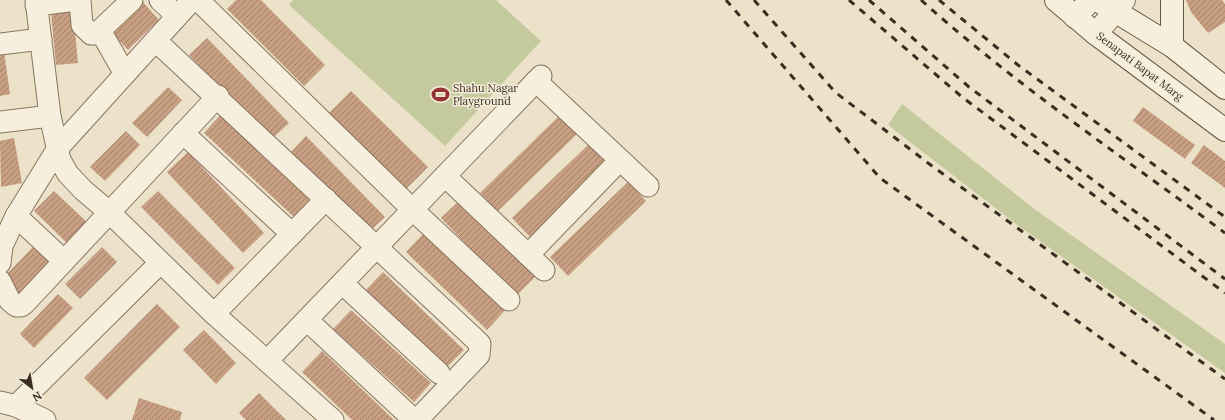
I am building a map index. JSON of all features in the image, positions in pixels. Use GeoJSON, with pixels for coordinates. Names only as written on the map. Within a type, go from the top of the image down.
{"type":"FeatureCollection","features":[{"type":"Feature","properties":{"kind":"main road","name":"Senapati Bapat Marg"},"geometry":{"type":"LineString","coordinates":[[1056,0],[1096,34],[1225,130]]}},
{"type":"Feature","properties":{"kind":"main road"},"geometry":{"type":"LineString","coordinates":[[1075,17],[1091,0]]}},
{"type":"Feature","properties":{"kind":"main road"},"geometry":{"type":"LineString","coordinates":[[1172,0],[1172,46]]}},
{"type":"Feature","properties":{"kind":"main road"},"geometry":{"type":"LineString","coordinates":[[1096,34],[1112,4],[1172,46],[1225,88]]}},
{"type":"Feature","properties":{"kind":"street"},"geometry":{"type":"LineString","coordinates":[[77,0],[36,2],[50,116],[60,160],[68,174],[214,314],[333,420]]}},
{"type":"Feature","properties":{"kind":"street"},"geometry":{"type":"LineString","coordinates":[[80,0],[82,25],[91,34],[101,32],[132,0]]}},
{"type":"Feature","properties":{"kind":"street"},"geometry":{"type":"LineString","coordinates":[[160,0],[177,16]]}},
{"type":"Feature","properties":{"kind":"street"},"geometry":{"type":"LineString","coordinates":[[0,263],[2,246],[16,216],[58,148],[192,0]]}},
{"type":"Feature","properties":{"kind":"street"},"geometry":{"type":"LineString","coordinates":[[198,0],[413,210],[510,300]]}},
{"type":"Feature","properties":{"kind":"street"},"geometry":{"type":"LineString","coordinates":[[101,32],[125,74]]}},
{"type":"Feature","properties":{"kind":"street"},"geometry":{"type":"LineString","coordinates":[[0,44],[41,39]]}},
{"type":"Feature","properties":{"kind":"street"},"geometry":{"type":"LineString","coordinates":[[156,41],[218,96],[480,344],[479,354],[415,420],[307,320]]}},
{"type":"Feature","properties":{"kind":"street"},"geometry":{"type":"LineString","coordinates":[[267,361],[539,78],[620,160],[648,186]]}},
{"type":"Feature","properties":{"kind":"street"},"geometry":{"type":"LineString","coordinates":[[0,281],[10,301],[16,306],[21,306],[218,96]]}},
{"type":"Feature","properties":{"kind":"street"},"geometry":{"type":"LineString","coordinates":[[0,122],[50,116]]}},
{"type":"Feature","properties":{"kind":"street"},"geometry":{"type":"LineString","coordinates":[[183,133],[292,234]]}},
{"type":"Feature","properties":{"kind":"street"},"geometry":{"type":"LineString","coordinates":[[528,254],[620,160]]}},
{"type":"Feature","properties":{"kind":"street"},"geometry":{"type":"LineString","coordinates":[[445,176],[544,270]]}},
{"type":"Feature","properties":{"kind":"street"},"geometry":{"type":"LineString","coordinates":[[214,314],[326,199]]}},
{"type":"Feature","properties":{"kind":"street"},"geometry":{"type":"LineString","coordinates":[[16,216],[64,261]]}},
{"type":"Feature","properties":{"kind":"street"},"geometry":{"type":"LineString","coordinates":[[46,420],[8,404],[160,263]]}},
{"type":"Feature","properties":{"kind":"street"},"geometry":{"type":"LineString","coordinates":[[342,283],[439,373]]}},
{"type":"Feature","properties":{"kind":"green space","name":"Shahu Nagar Playground"},"geometry":{"type":"Polygon","coordinates":[[[293,0],[496,0],[541,41],[445,146],[289,5],[293,0]]]}},
{"type":"Feature","properties":{"kind":"green space"},"geometry":{"type":"Polygon","coordinates":[[[902,104],[1033,208],[1225,344],[1225,373],[1016,224],[888,125],[902,104]]]}},
{"type":"Feature","properties":{"kind":"building"},"geometry":{"type":"Polygon","coordinates":[[[236,0],[261,0],[325,65],[304,86],[227,9],[236,0]]]}},
{"type":"Feature","properties":{"kind":"building"},"geometry":{"type":"Polygon","coordinates":[[[1186,0],[1222,0],[1225,4],[1225,22],[1208,33],[1191,12],[1186,0]]]}},
{"type":"Feature","properties":{"kind":"building"},"geometry":{"type":"Polygon","coordinates":[[[142,1],[159,20],[128,50],[110,31],[142,1]]]}},
{"type":"Feature","properties":{"kind":"building"},"geometry":{"type":"Polygon","coordinates":[[[73,10],[78,63],[56,65],[51,13],[73,10]]]}},
{"type":"Feature","properties":{"kind":"building"},"geometry":{"type":"Polygon","coordinates":[[[207,38],[289,123],[271,140],[189,55],[207,38]]]}},
{"type":"Feature","properties":{"kind":"building"},"geometry":{"type":"Polygon","coordinates":[[[4,52],[10,94],[0,96],[0,53],[4,52]]]}},
{"type":"Feature","properties":{"kind":"building"},"geometry":{"type":"Polygon","coordinates":[[[168,87],[182,100],[147,137],[132,123],[168,87]]]}},
{"type":"Feature","properties":{"kind":"building"},"geometry":{"type":"Polygon","coordinates":[[[351,91],[428,167],[406,189],[329,113],[351,91]]]}},
{"type":"Feature","properties":{"kind":"building"},"geometry":{"type":"Polygon","coordinates":[[[1143,107],[1195,145],[1185,159],[1133,121],[1143,107]]]}},
{"type":"Feature","properties":{"kind":"building"},"geometry":{"type":"Polygon","coordinates":[[[224,111],[315,196],[294,217],[204,133],[224,111]]]}},
{"type":"Feature","properties":{"kind":"building"},"geometry":{"type":"Polygon","coordinates":[[[560,115],[577,134],[498,211],[480,193],[560,115]]]}},
{"type":"Feature","properties":{"kind":"building"},"geometry":{"type":"Polygon","coordinates":[[[126,131],[140,145],[105,181],[90,167],[126,131]]]}},
{"type":"Feature","properties":{"kind":"building"},"geometry":{"type":"Polygon","coordinates":[[[306,136],[385,217],[368,233],[290,153],[306,136]]]}},
{"type":"Feature","properties":{"kind":"building"},"geometry":{"type":"Polygon","coordinates":[[[14,138],[22,183],[1,187],[0,141],[14,138]]]}},
{"type":"Feature","properties":{"kind":"building"},"geometry":{"type":"Polygon","coordinates":[[[590,143],[608,161],[530,237],[512,218],[590,143]]]}},
{"type":"Feature","properties":{"kind":"building"},"geometry":{"type":"Polygon","coordinates":[[[1204,145],[1225,161],[1225,188],[1191,163],[1204,145]]]}},
{"type":"Feature","properties":{"kind":"building"},"geometry":{"type":"Polygon","coordinates":[[[188,152],[264,233],[243,253],[167,172],[188,152]]]}},
{"type":"Feature","properties":{"kind":"building"},"geometry":{"type":"Polygon","coordinates":[[[628,182],[646,201],[568,276],[550,257],[628,182]]]}},
{"type":"Feature","properties":{"kind":"building"},"geometry":{"type":"Polygon","coordinates":[[[54,191],[91,226],[71,247],[34,211],[54,191]]]}},
{"type":"Feature","properties":{"kind":"building"},"geometry":{"type":"Polygon","coordinates":[[[158,191],[235,268],[218,285],[141,207],[158,191]]]}},
{"type":"Feature","properties":{"kind":"building"},"geometry":{"type":"Polygon","coordinates":[[[460,200],[535,277],[516,296],[441,218],[460,200]]]}},
{"type":"Feature","properties":{"kind":"building"},"geometry":{"type":"Polygon","coordinates":[[[426,231],[507,308],[487,330],[406,252],[426,231]]]}},
{"type":"Feature","properties":{"kind":"building"},"geometry":{"type":"Polygon","coordinates":[[[34,246],[53,264],[20,298],[1,280],[34,246]]]}},
{"type":"Feature","properties":{"kind":"building"},"geometry":{"type":"Polygon","coordinates":[[[102,247],[117,262],[80,299],[65,284],[102,247]]]}},
{"type":"Feature","properties":{"kind":"building"},"geometry":{"type":"Polygon","coordinates":[[[383,272],[464,350],[446,368],[366,290],[383,272]]]}},
{"type":"Feature","properties":{"kind":"building"},"geometry":{"type":"Polygon","coordinates":[[[58,294],[73,308],[34,348],[20,334],[58,294]]]}},
{"type":"Feature","properties":{"kind":"building"},"geometry":{"type":"Polygon","coordinates":[[[157,304],[180,327],[107,400],[84,378],[157,304]]]}},
{"type":"Feature","properties":{"kind":"building"},"geometry":{"type":"Polygon","coordinates":[[[351,310],[431,383],[414,402],[333,329],[351,310]]]}},
{"type":"Feature","properties":{"kind":"building"},"geometry":{"type":"Polygon","coordinates":[[[204,330],[236,363],[216,384],[183,350],[204,330]]]}},
{"type":"Feature","properties":{"kind":"building"},"geometry":{"type":"Polygon","coordinates":[[[322,351],[394,420],[352,420],[302,372],[322,351]]]}},
{"type":"Feature","properties":{"kind":"building"},"geometry":{"type":"Polygon","coordinates":[[[259,393],[286,420],[246,420],[239,413],[259,393]]]}},
{"type":"Feature","properties":{"kind":"building"},"geometry":{"type":"Polygon","coordinates":[[[139,398],[182,412],[180,420],[132,420],[139,398]]]}},
{"type":"Feature","properties":{"kind":"railway"},"geometry":{"type":"LineString","coordinates":[[726,0],[880,178],[1214,420]]}},
{"type":"Feature","properties":{"kind":"railway"},"geometry":{"type":"LineString","coordinates":[[754,0],[835,92],[928,163],[1225,379]]}},
{"type":"Feature","properties":{"kind":"railway"},"geometry":{"type":"LineString","coordinates":[[849,0],[962,97],[1225,293]]}},
{"type":"Feature","properties":{"kind":"railway"},"geometry":{"type":"LineString","coordinates":[[869,0],[969,87],[1225,279]]}},
{"type":"Feature","properties":{"kind":"railway"},"geometry":{"type":"LineString","coordinates":[[921,0],[994,62],[1070,120],[1225,233]]}},
{"type":"Feature","properties":{"kind":"railway"},"geometry":{"type":"LineString","coordinates":[[939,0],[1018,65],[1225,217]]}},
{"type":"Feature","properties":{"kind":"place","name":"Shahu Nagar Playground"},"geometry":{"type":"Point","coordinates":[440,94]}}]}
